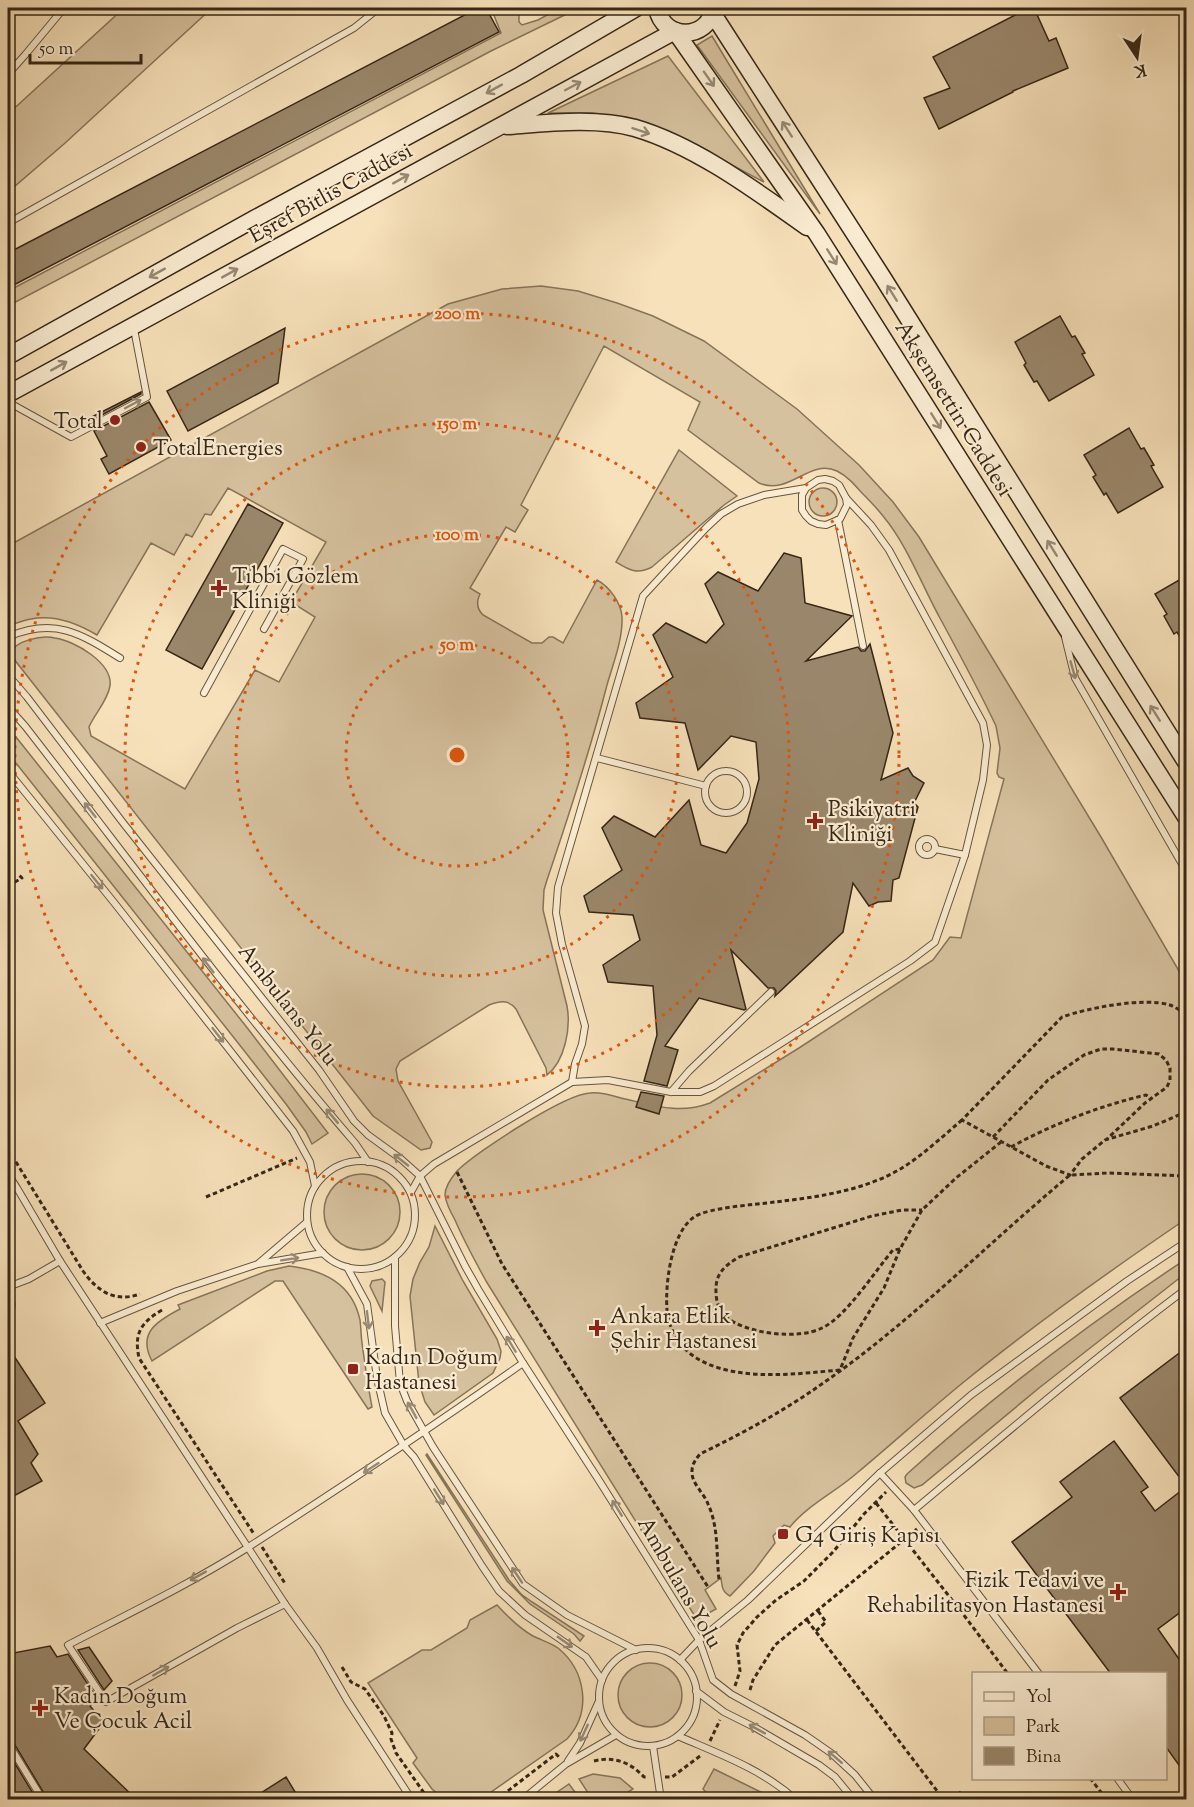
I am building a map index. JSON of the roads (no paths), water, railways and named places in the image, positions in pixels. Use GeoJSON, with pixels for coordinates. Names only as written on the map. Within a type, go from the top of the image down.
{"type":"FeatureCollection","features":[{"type":"Feature","properties":{"kind":"main road","name":"Eşref Bitlis Caddesi"},"geometry":{"type":"LineString","coordinates":[[8,356],[254,219],[521,75],[636,8]]}},
{"type":"Feature","properties":{"kind":"main road"},"geometry":{"type":"LineString","coordinates":[[657,8],[661,20],[675,31]]}},
{"type":"Feature","properties":{"kind":"main road","name":"Eşref Bitlis Caddesi"},"geometry":{"type":"LineString","coordinates":[[8,394],[675,31],[693,32],[701,28],[716,10]]}},
{"type":"Feature","properties":{"kind":"main road","name":"Akşemsettin Caddesi"},"geometry":{"type":"LineString","coordinates":[[716,10],[1186,762]]}},
{"type":"Feature","properties":{"kind":"main road","name":"Akşemsettin Caddesi"},"geometry":{"type":"LineString","coordinates":[[675,31],[817,234],[1186,817]]}},
{"type":"Feature","properties":{"kind":"main road"},"geometry":{"type":"LineString","coordinates":[[500,126],[560,122],[611,124],[634,128],[664,139],[708,161],[817,234]]}},
{"type":"Feature","properties":{"kind":"lane"},"geometry":{"type":"LineString","coordinates":[[8,74],[64,8]]}},
{"type":"Feature","properties":{"kind":"lane"},"geometry":{"type":"LineString","coordinates":[[8,223],[354,28],[379,8]]}},
{"type":"Feature","properties":{"kind":"lane"},"geometry":{"type":"LineString","coordinates":[[8,402],[71,437],[147,397],[134,325]]}},
{"type":"Feature","properties":{"kind":"lane"},"geometry":{"type":"LineString","coordinates":[[572,1082],[585,1026],[562,944],[556,913],[558,887],[643,596],[706,528],[721,514],[738,504],[764,495],[806,488],[818,480],[833,481],[844,491],[847,506],[844,513],[838,520],[826,525],[818,524],[806,516],[801,502],[806,488]]}},
{"type":"Feature","properties":{"kind":"lane"},"geometry":{"type":"LineString","coordinates":[[411,1192],[420,1176],[434,1164],[572,1082],[608,1080],[671,1092],[700,1092],[714,1086],[935,942],[965,855],[983,780],[987,745],[982,723],[889,550],[871,525],[846,498]]}},
{"type":"Feature","properties":{"kind":"lane"},"geometry":{"type":"LineString","coordinates":[[838,520],[863,646]]}},
{"type":"Feature","properties":{"kind":"lane"},"geometry":{"type":"LineString","coordinates":[[204,693],[284,549],[303,559],[264,629]]}},
{"type":"Feature","properties":{"kind":"lane"},"geometry":{"type":"LineString","coordinates":[[1059,613],[1075,678],[1186,871]]}},
{"type":"Feature","properties":{"kind":"lane"},"geometry":{"type":"LineString","coordinates":[[8,638],[39,627],[60,628],[97,644],[120,658]]}},
{"type":"Feature","properties":{"kind":"lane","name":"Ambulans Yolu"},"geometry":{"type":"LineString","coordinates":[[8,675],[319,1070],[354,1121],[420,1176],[465,1266],[523,1363],[699,1640],[713,1680],[731,1694],[831,1753],[855,1775],[875,1800]]}},
{"type":"Feature","properties":{"kind":"lane"},"geometry":{"type":"LineString","coordinates":[[8,707],[151,888],[226,988],[355,1143],[368,1162]]}},
{"type":"Feature","properties":{"kind":"lane"},"geometry":{"type":"LineString","coordinates":[[597,758],[706,786]]}},
{"type":"Feature","properties":{"kind":"lane"},"geometry":{"type":"LineString","coordinates":[[8,771],[293,1131],[312,1167],[315,1186]]}},
{"type":"Feature","properties":{"kind":"lane"},"geometry":{"type":"LineString","coordinates":[[722,772],[735,773],[747,788],[745,801],[742,806],[730,813],[716,811],[707,800],[706,786],[715,775],[722,772]]}},
{"type":"Feature","properties":{"kind":"lane"},"geometry":{"type":"LineString","coordinates":[[935,849],[965,855]]}},
{"type":"Feature","properties":{"kind":"lane"},"geometry":{"type":"LineString","coordinates":[[671,1092],[689,1071],[771,992]]}},
{"type":"Feature","properties":{"kind":"lane"},"geometry":{"type":"LineString","coordinates":[[368,1162],[379,1164],[394,1172],[406,1185],[414,1200],[416,1218],[412,1235],[403,1250],[395,1257],[373,1268],[355,1269],[338,1264],[323,1253],[312,1239],[307,1222],[309,1203],[315,1186],[328,1173],[344,1164],[368,1162]]}},
{"type":"Feature","properties":{"kind":"lane"},"geometry":{"type":"LineString","coordinates":[[8,1174],[100,1323],[285,1604],[317,1648],[347,1700],[412,1800]]}},
{"type":"Feature","properties":{"kind":"lane"},"geometry":{"type":"LineString","coordinates":[[258,1264],[307,1222]]}},
{"type":"Feature","properties":{"kind":"lane"},"geometry":{"type":"LineString","coordinates":[[680,1660],[699,1640],[748,1600],[880,1473],[971,1395],[1109,1294],[1186,1242]]}},
{"type":"Feature","properties":{"kind":"lane"},"geometry":{"type":"LineString","coordinates":[[100,1323],[177,1291],[258,1264],[323,1253]]}},
{"type":"Feature","properties":{"kind":"lane"},"geometry":{"type":"LineString","coordinates":[[395,1257],[395,1326],[400,1383],[424,1432],[523,1584],[567,1615],[636,1650]]}},
{"type":"Feature","properties":{"kind":"lane"},"geometry":{"type":"LineString","coordinates":[[8,1287],[29,1279],[60,1261]]}},
{"type":"Feature","properties":{"kind":"lane"},"geometry":{"type":"LineString","coordinates":[[347,1267],[367,1304],[377,1378],[385,1413],[404,1446],[414,1457],[500,1591],[525,1615],[586,1657],[602,1680]]}},
{"type":"Feature","properties":{"kind":"lane"},"geometry":{"type":"LineString","coordinates":[[914,1510],[1063,1386],[1186,1289]]}},
{"type":"Feature","properties":{"kind":"lane"},"geometry":{"type":"LineString","coordinates":[[8,1295],[12,1307],[8,1315]]}},
{"type":"Feature","properties":{"kind":"lane"},"geometry":{"type":"LineString","coordinates":[[285,1604],[237,1628],[106,1702],[68,1645],[202,1575],[249,1547],[404,1446],[523,1363]]}},
{"type":"Feature","properties":{"kind":"lane"},"geometry":{"type":"LineString","coordinates":[[880,1473],[914,1510],[1037,1672]]}},
{"type":"Feature","properties":{"kind":"lane"},"geometry":{"type":"LineString","coordinates":[[566,1764],[580,1743],[599,1700],[602,1680],[615,1661],[625,1654],[648,1649],[670,1654],[680,1660],[689,1671],[696,1691],[696,1708],[689,1723],[678,1736],[653,1746],[634,1744],[616,1735],[604,1719],[599,1700]]}},
{"type":"Feature","properties":{"kind":"lane"},"geometry":{"type":"LineString","coordinates":[[696,1691],[724,1712],[819,1765],[835,1777],[854,1800]]}},
{"type":"Feature","properties":{"kind":"lane"},"geometry":{"type":"LineString","coordinates":[[522,1800],[566,1764],[616,1735]]}},
{"type":"Feature","properties":{"kind":"lane"},"geometry":{"type":"LineString","coordinates":[[678,1736],[734,1759],[773,1782],[796,1800]]}},
{"type":"Feature","properties":{"kind":"lane"},"geometry":{"type":"LineString","coordinates":[[8,1743],[43,1800]]}},
{"type":"Feature","properties":{"kind":"lane"},"geometry":{"type":"LineString","coordinates":[[653,1746],[661,1800]]}},
{"type":"Feature","properties":{"kind":"lane"},"geometry":{"type":"LineString","coordinates":[[1118,1780],[1133,1800]]}},
{"type":"Feature","properties":{"kind":"place","name":"Total"},"geometry":{"type":"Point","coordinates":[115,420]}},
{"type":"Feature","properties":{"kind":"place","name":"TotalEnergies"},"geometry":{"type":"Point","coordinates":[141,447]}},
{"type":"Feature","properties":{"kind":"place","name":"Tıbbi Gözlem Kliniği"},"geometry":{"type":"Point","coordinates":[219,588]}},
{"type":"Feature","properties":{"kind":"place","name":"Psikiyatri Kliniği"},"geometry":{"type":"Point","coordinates":[815,821]}},
{"type":"Feature","properties":{"kind":"place","name":"Ankara Etlik Şehir Hastanesi"},"geometry":{"type":"Point","coordinates":[597,1328]}},
{"type":"Feature","properties":{"kind":"place","name":"Kadın Doğum Hastanesi"},"geometry":{"type":"Point","coordinates":[353,1369]}},
{"type":"Feature","properties":{"kind":"place","name":"G4 Giriş Kapısı"},"geometry":{"type":"Point","coordinates":[783,1534]}},
{"type":"Feature","properties":{"kind":"place","name":"Fizik Tedavi ve Rehabilitasyon Hastanesi"},"geometry":{"type":"Point","coordinates":[1118,1592]}},
{"type":"Feature","properties":{"kind":"place","name":"Kadın Doğum Ve Çocuk Acil"},"geometry":{"type":"Point","coordinates":[40,1708]}}]}
